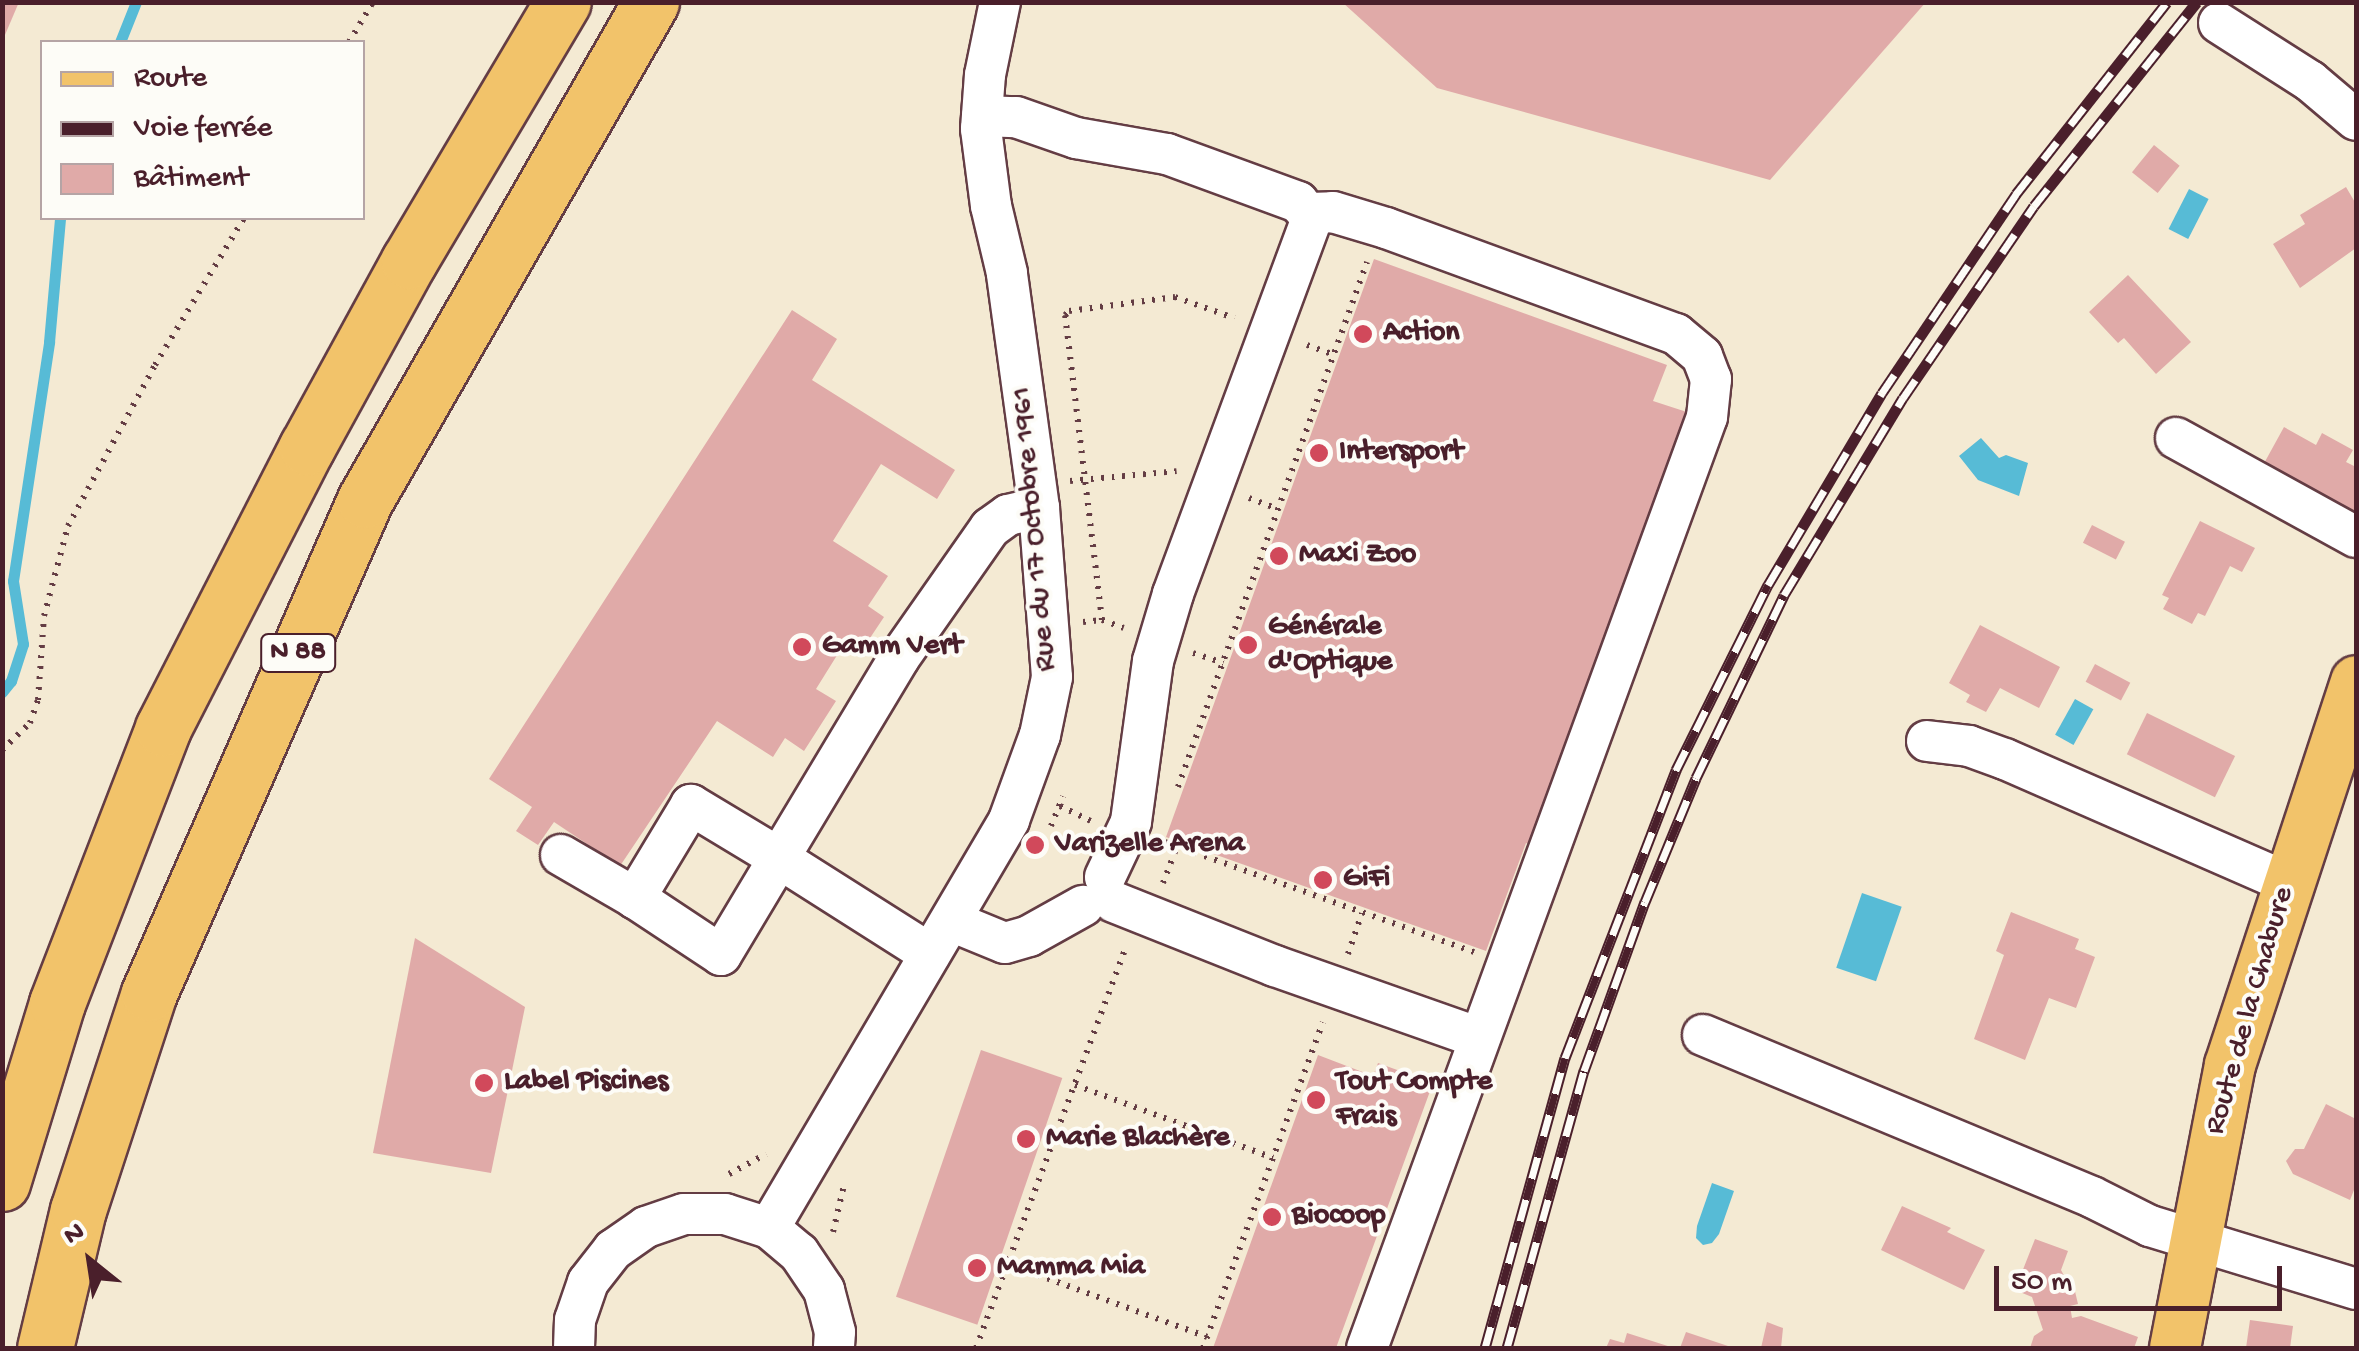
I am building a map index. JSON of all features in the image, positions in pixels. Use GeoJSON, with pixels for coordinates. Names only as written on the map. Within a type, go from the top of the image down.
{"type":"FeatureCollection","features":[{"type":"Feature","properties":{"kind":"highway","name":"N 88"},"geometry":{"type":"LineString","coordinates":[[2,1182],[57,1003],[163,728],[229,592],[409,261],[563,2]]}},
{"type":"Feature","properties":{"kind":"highway","name":"N 88"},"geometry":{"type":"LineString","coordinates":[[46,1348],[78,1210],[149,993],[365,500],[651,2]]}},
{"type":"Feature","properties":{"kind":"main road","name":"Route de la Chabure"},"geometry":{"type":"LineString","coordinates":[[2175,1348],[2193,1238],[2230,1065],[2356,681]]}},
{"type":"Feature","properties":{"kind":"street","name":"Rue du 17 Octobre 1961"},"geometry":{"type":"LineString","coordinates":[[769,1228],[1009,820],[1040,735],[1052,677],[1039,508],[1007,273],[991,206],[982,116],[985,74],[1000,2]]}},
{"type":"Feature","properties":{"kind":"street"},"geometry":{"type":"LineString","coordinates":[[2219,23],[2310,81],[2356,120]]}},
{"type":"Feature","properties":{"kind":"street"},"geometry":{"type":"LineString","coordinates":[[982,116],[1016,117],[1076,138],[1167,154],[1298,202],[1311,220]]}},
{"type":"Feature","properties":{"kind":"street"},"geometry":{"type":"LineString","coordinates":[[1113,899],[1131,822],[1153,662],[1163,626],[1311,220],[1332,212],[1386,228],[1676,334],[1702,356],[1711,378],[1707,417],[1367,1348]]}},
{"type":"Feature","properties":{"kind":"street"},"geometry":{"type":"LineString","coordinates":[[2176,438],[2356,537]]}},
{"type":"Feature","properties":{"kind":"street"},"geometry":{"type":"LineString","coordinates":[[561,855],[722,955],[899,658],[990,528],[1008,515],[1039,508]]}},
{"type":"Feature","properties":{"kind":"street"},"geometry":{"type":"LineString","coordinates":[[1926,741],[1969,746],[2005,759],[2287,882]]}},
{"type":"Feature","properties":{"kind":"street"},"geometry":{"type":"LineString","coordinates":[[635,898],[691,805],[779,858],[941,937],[1005,943],[1113,899],[1336,987],[1479,1038]]}},
{"type":"Feature","properties":{"kind":"street"},"geometry":{"type":"LineString","coordinates":[[1703,1036],[2092,1197],[2150,1226],[2356,1289]]}},
{"type":"Feature","properties":{"kind":"street"},"geometry":{"type":"LineString","coordinates":[[574,1348],[575,1320],[588,1282],[613,1250],[646,1227],[684,1214],[725,1214],[769,1228],[799,1253],[824,1290],[836,1332],[834,1348]]}},
{"type":"Feature","properties":{"kind":"path"},"geometry":{"type":"LineString","coordinates":[[351,40],[373,2]]}},
{"type":"Feature","properties":{"kind":"path"},"geometry":{"type":"LineString","coordinates":[[2,750],[30,723],[38,700],[44,616],[68,526],[155,365],[243,220]]}},
{"type":"Feature","properties":{"kind":"path"},"geometry":{"type":"LineString","coordinates":[[1172,805],[1370,252],[1366,246],[1311,220]]}},
{"type":"Feature","properties":{"kind":"path"},"geometry":{"type":"LineString","coordinates":[[1102,620],[1066,312],[1175,297],[1334,355]]}},
{"type":"Feature","properties":{"kind":"path"},"geometry":{"type":"LineString","coordinates":[[1159,840],[1484,956]]}},
{"type":"Feature","properties":{"kind":"path"},"geometry":{"type":"LineString","coordinates":[[976,1348],[1127,945],[1143,934],[1113,899],[1176,846]]}},
{"type":"Feature","properties":{"kind":"path"},"geometry":{"type":"LineString","coordinates":[[1203,1348],[1362,912]]}},
{"type":"Feature","properties":{"kind":"path"},"geometry":{"type":"LineString","coordinates":[[1075,1084],[1273,1158]]}},
{"type":"Feature","properties":{"kind":"path"},"geometry":{"type":"LineString","coordinates":[[834,1243],[835,1208],[848,1173]]}},
{"type":"Feature","properties":{"kind":"path"},"geometry":{"type":"LineString","coordinates":[[1008,1264],[1207,1337]]}},
{"type":"Feature","properties":{"kind":"water"},"geometry":{"type":"Polygon","coordinates":[[[2189,189],[2209,199],[2188,239],[2169,229],[2189,189]]]}},
{"type":"Feature","properties":{"kind":"water"},"geometry":{"type":"Polygon","coordinates":[[[1981,438],[1999,458],[2006,455],[2028,463],[2019,496],[1978,480],[1959,456],[1981,438]]]}},
{"type":"Feature","properties":{"kind":"water"},"geometry":{"type":"Polygon","coordinates":[[[2075,699],[2093,709],[2073,745],[2055,735],[2075,699]]]}},
{"type":"Feature","properties":{"kind":"water"},"geometry":{"type":"Polygon","coordinates":[[[1862,893],[1902,907],[1876,981],[1836,968],[1862,893]]]}},
{"type":"Feature","properties":{"kind":"water"},"geometry":{"type":"Polygon","coordinates":[[[1712,1183],[1734,1191],[1719,1234],[1712,1243],[1703,1245],[1696,1238],[1697,1226],[1712,1183]]]}},
{"type":"Feature","properties":{"kind":"building"},"geometry":{"type":"Polygon","coordinates":[[[2,2],[19,2],[2,42],[2,2]]]}},
{"type":"Feature","properties":{"kind":"building"},"geometry":{"type":"Polygon","coordinates":[[[1342,2],[1926,2],[1770,180],[1437,88],[1342,2]]]}},
{"type":"Feature","properties":{"kind":"building"},"geometry":{"type":"Polygon","coordinates":[[[2154,145],[2180,166],[2158,193],[2132,172],[2154,145]]]}},
{"type":"Feature","properties":{"kind":"building"},"geometry":{"type":"Polygon","coordinates":[[[2346,187],[2356,204],[2356,248],[2300,288],[2273,244],[2305,224],[2300,215],[2346,187]]]}},
{"type":"Feature","properties":{"kind":"building"},"geometry":{"type":"Polygon","coordinates":[[[1374,259],[1667,365],[1653,401],[1696,415],[1540,849],[1526,843],[1486,951],[1166,837],[1374,259]]]}},
{"type":"Feature","properties":{"kind":"building"},"geometry":{"type":"Polygon","coordinates":[[[2128,275],[2191,342],[2156,374],[2124,338],[2118,343],[2089,312],[2128,275]]]}},
{"type":"Feature","properties":{"kind":"building"},"geometry":{"type":"Polygon","coordinates":[[[792,310],[837,339],[812,380],[955,470],[937,499],[881,464],[833,541],[888,576],[868,606],[884,617],[864,647],[849,636],[816,689],[836,701],[804,751],[785,738],[773,757],[717,721],[620,866],[554,822],[538,845],[516,831],[532,807],[489,779],[792,310]]]}},
{"type":"Feature","properties":{"kind":"building"},"geometry":{"type":"Polygon","coordinates":[[[2284,427],[2316,445],[2322,433],[2353,450],[2346,462],[2356,467],[2356,520],[2262,467],[2284,427]]]}},
{"type":"Feature","properties":{"kind":"building"},"geometry":{"type":"Polygon","coordinates":[[[2200,521],[2255,548],[2242,572],[2230,566],[2205,616],[2198,613],[2192,624],[2163,609],[2169,598],[2162,595],[2200,521]]]}},
{"type":"Feature","properties":{"kind":"building"},"geometry":{"type":"Polygon","coordinates":[[[2092,525],[2125,542],[2116,560],[2083,543],[2092,525]]]}},
{"type":"Feature","properties":{"kind":"building"},"geometry":{"type":"Polygon","coordinates":[[[1980,625],[2060,667],[2039,708],[2000,688],[1986,712],[1966,702],[1970,695],[1949,683],[1980,625]]]}},
{"type":"Feature","properties":{"kind":"building"},"geometry":{"type":"Polygon","coordinates":[[[2095,664],[2130,683],[2121,700],[2086,682],[2095,664]]]}},
{"type":"Feature","properties":{"kind":"building"},"geometry":{"type":"Polygon","coordinates":[[[2147,713],[2235,756],[2215,797],[2127,754],[2147,713]]]}},
{"type":"Feature","properties":{"kind":"building"},"geometry":{"type":"Polygon","coordinates":[[[2011,912],[2079,939],[2075,949],[2095,957],[2076,1008],[2049,998],[2025,1060],[1974,1039],[2004,955],[1996,951],[2011,912]]]}},
{"type":"Feature","properties":{"kind":"building"},"geometry":{"type":"Polygon","coordinates":[[[415,938],[525,1007],[491,1173],[373,1153],[415,938]]]}},
{"type":"Feature","properties":{"kind":"building"},"geometry":{"type":"Polygon","coordinates":[[[981,1050],[1062,1078],[977,1325],[896,1297],[981,1050]]]}},
{"type":"Feature","properties":{"kind":"building"},"geometry":{"type":"Polygon","coordinates":[[[1318,1055],[1373,1076],[1378,1063],[1433,1083],[1336,1348],[1213,1348],[1318,1055]]]}},
{"type":"Feature","properties":{"kind":"building"},"geometry":{"type":"Polygon","coordinates":[[[2326,1104],[2356,1119],[2356,1185],[2350,1200],[2293,1174],[2286,1161],[2295,1149],[2304,1149],[2326,1104]]]}},
{"type":"Feature","properties":{"kind":"building"},"geometry":{"type":"Polygon","coordinates":[[[1902,1206],[1951,1228],[1947,1232],[1985,1250],[1964,1290],[1881,1250],[1902,1206]]]}},
{"type":"Feature","properties":{"kind":"building"},"geometry":{"type":"Polygon","coordinates":[[[2035,1239],[2068,1251],[2061,1270],[2068,1283],[2073,1283],[2078,1304],[2070,1306],[2072,1318],[2081,1316],[2138,1337],[2134,1348],[2030,1348],[2034,1336],[2043,1330],[2032,1297],[2015,1290],[2035,1239]]]}},
{"type":"Feature","properties":{"kind":"building"},"geometry":{"type":"Polygon","coordinates":[[[2250,1320],[2293,1326],[2290,1348],[2246,1348],[2250,1320]]]}},
{"type":"Feature","properties":{"kind":"building"},"geometry":{"type":"Polygon","coordinates":[[[1767,1322],[1783,1328],[1781,1348],[1761,1348],[1767,1322]]]}},
{"type":"Feature","properties":{"kind":"building"},"geometry":{"type":"Polygon","coordinates":[[[1686,1332],[1734,1348],[1680,1348],[1686,1332]]]}},
{"type":"Feature","properties":{"kind":"building"},"geometry":{"type":"Polygon","coordinates":[[[1627,1333],[1674,1348],[1606,1348],[1610,1339],[1624,1343],[1627,1333]]]}},
{"type":"Feature","properties":{"kind":"waterway"},"geometry":{"type":"LineString","coordinates":[[121,40],[136,2]]}},
{"type":"Feature","properties":{"kind":"waterway"},"geometry":{"type":"LineString","coordinates":[[2,692],[11,681],[23,644],[13,581],[49,342],[60,220]]}},
{"type":"Feature","properties":{"kind":"railway"},"geometry":{"type":"LineString","coordinates":[[1485,1348],[1565,1058],[1676,770],[1768,585],[1882,393],[2016,194],[2167,2]]}},
{"type":"Feature","properties":{"kind":"railway"},"geometry":{"type":"LineString","coordinates":[[1507,1348],[1584,1071],[1645,902],[1696,778],[1784,595],[1903,398],[2034,206],[2197,2]]}},
{"type":"Feature","properties":{"kind":"place","name":"Action"},"geometry":{"type":"Point","coordinates":[1363,334]}},
{"type":"Feature","properties":{"kind":"place","name":"Intersport"},"geometry":{"type":"Point","coordinates":[1319,453]}},
{"type":"Feature","properties":{"kind":"place","name":"Maxi Zoo"},"geometry":{"type":"Point","coordinates":[1279,556]}},
{"type":"Feature","properties":{"kind":"place","name":"Générale d'Optique"},"geometry":{"type":"Point","coordinates":[1248,645]}},
{"type":"Feature","properties":{"kind":"place","name":"Gamm Vert"},"geometry":{"type":"Point","coordinates":[802,647]}},
{"type":"Feature","properties":{"kind":"place","name":"Varizelle Arena"},"geometry":{"type":"Point","coordinates":[1035,845]}},
{"type":"Feature","properties":{"kind":"place","name":"GiFi"},"geometry":{"type":"Point","coordinates":[1323,880]}},
{"type":"Feature","properties":{"kind":"place","name":"Label Piscines"},"geometry":{"type":"Point","coordinates":[484,1083]}},
{"type":"Feature","properties":{"kind":"place","name":"Tout Compte Frais"},"geometry":{"type":"Point","coordinates":[1316,1100]}},
{"type":"Feature","properties":{"kind":"place","name":"Marie Blachère"},"geometry":{"type":"Point","coordinates":[1026,1139]}},
{"type":"Feature","properties":{"kind":"place","name":"Biocoop"},"geometry":{"type":"Point","coordinates":[1272,1217]}},
{"type":"Feature","properties":{"kind":"place","name":"Mamma Mia"},"geometry":{"type":"Point","coordinates":[977,1268]}}]}
